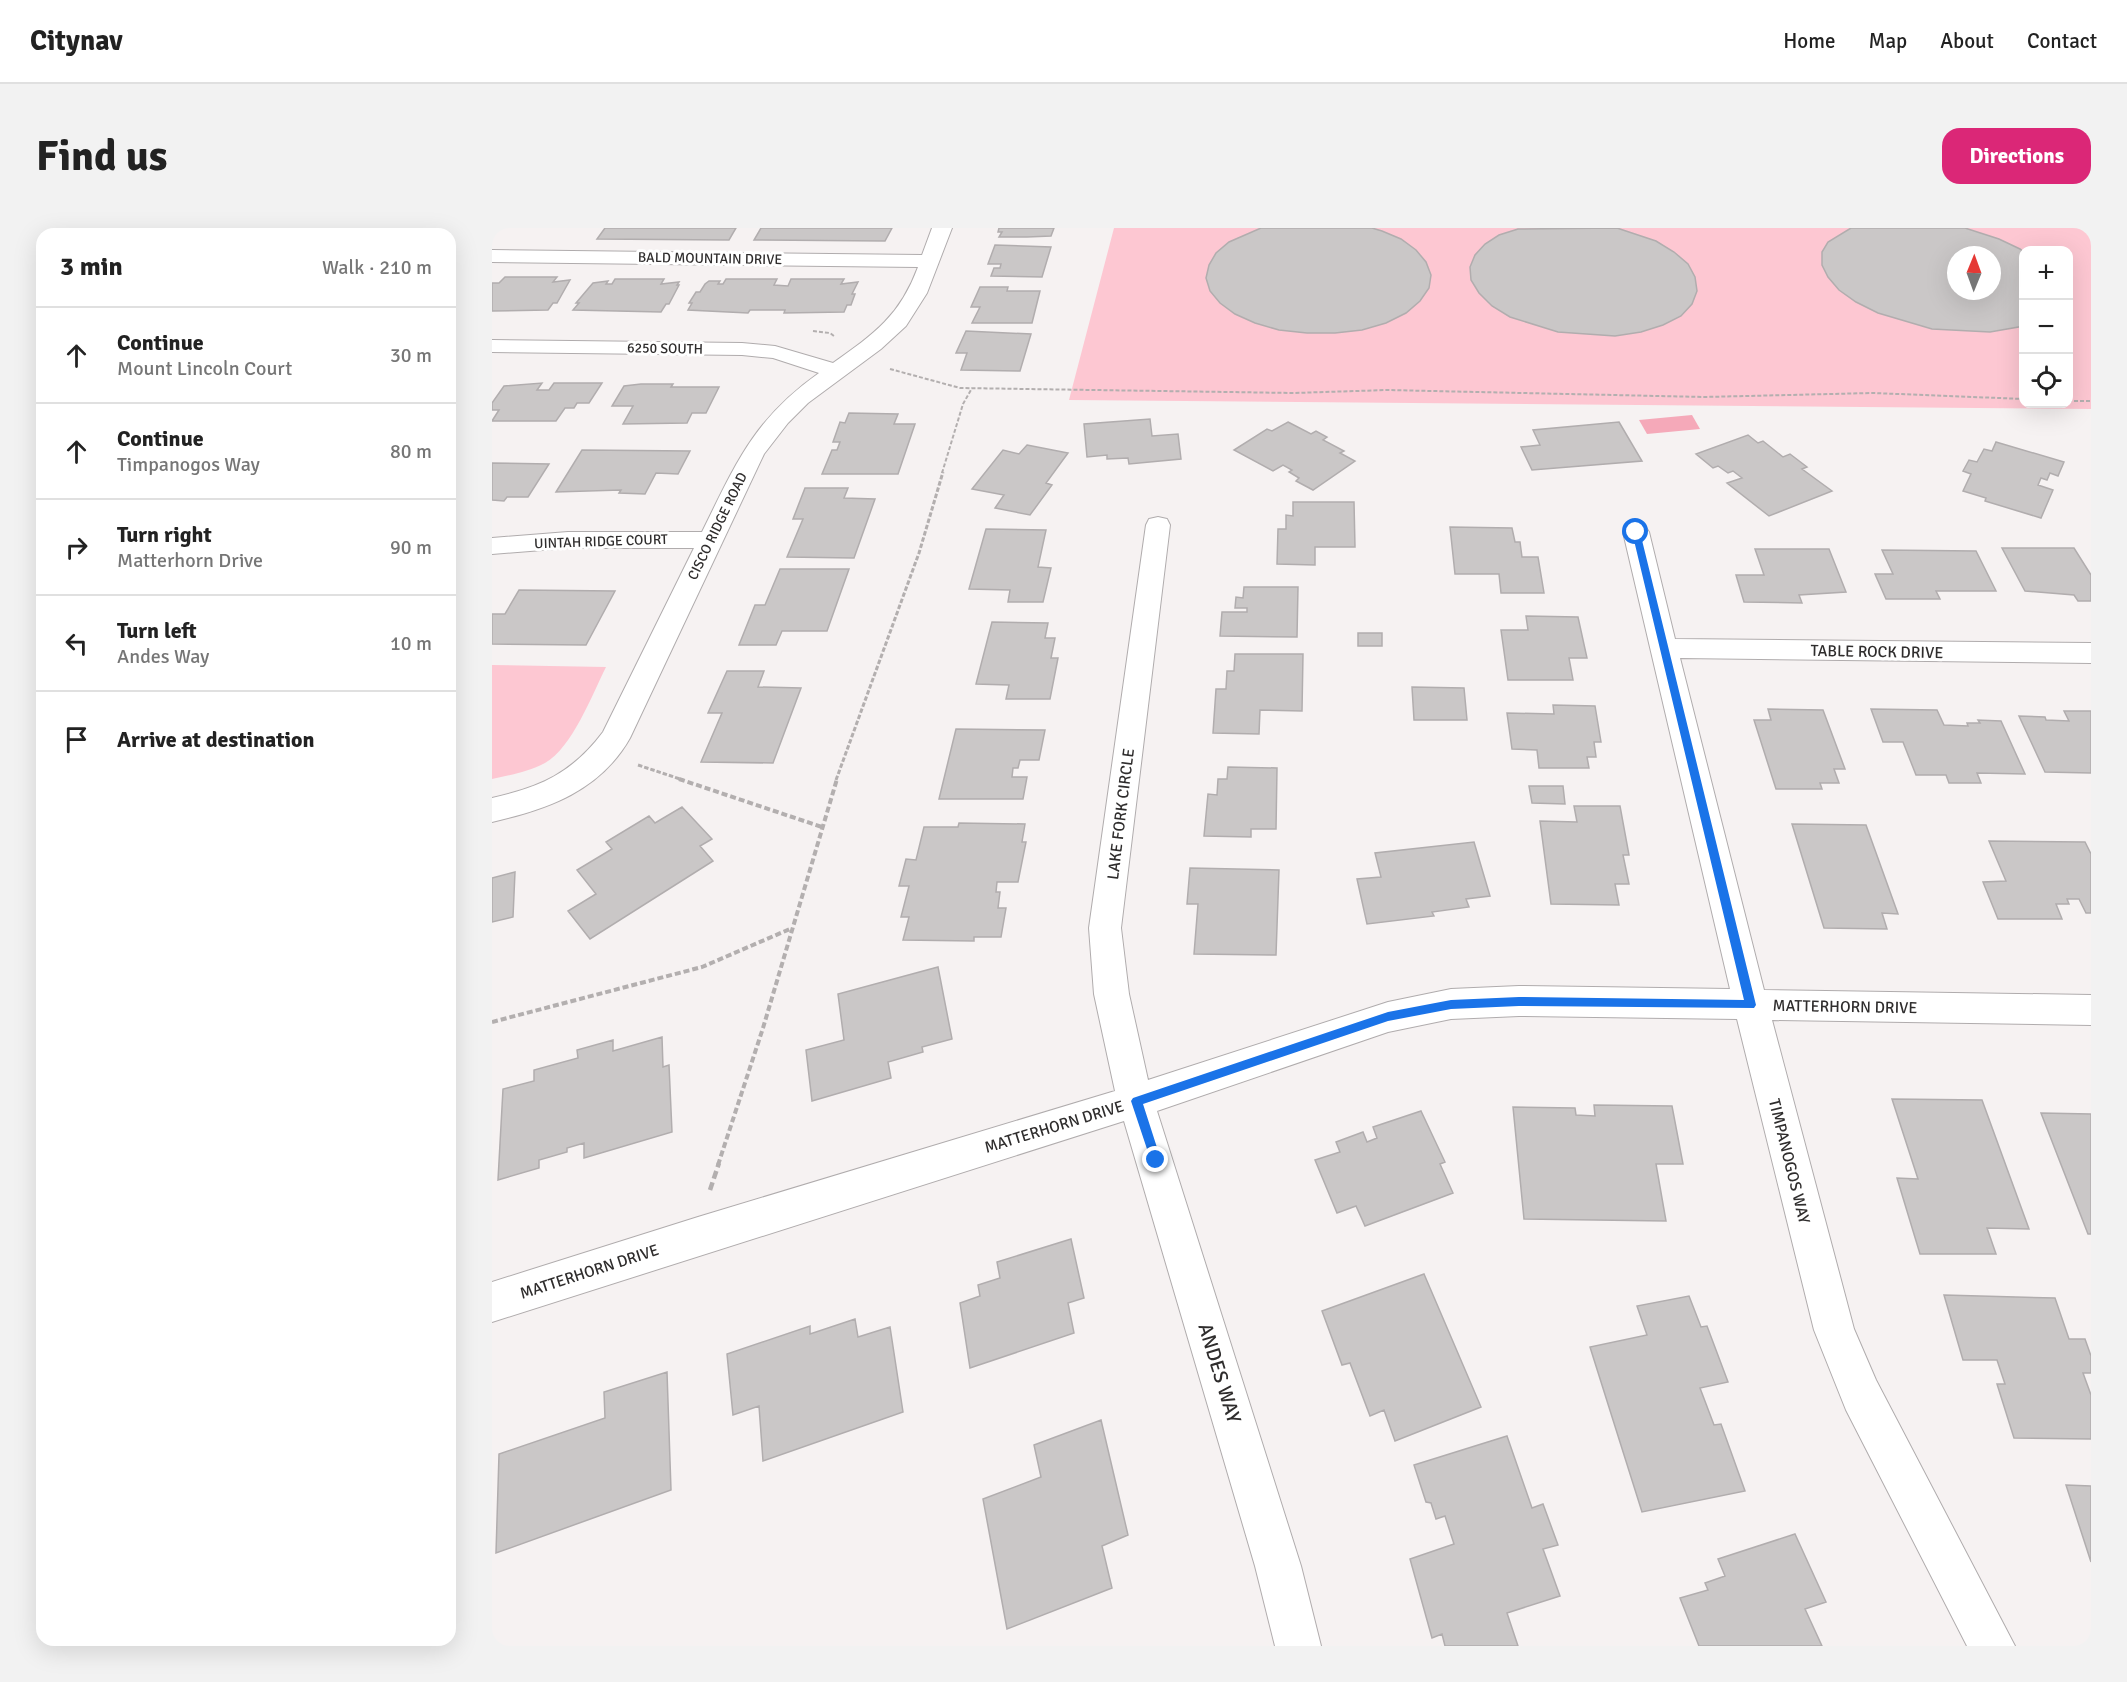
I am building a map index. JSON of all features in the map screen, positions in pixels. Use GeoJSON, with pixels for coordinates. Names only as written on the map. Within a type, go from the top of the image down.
{"type":"FeatureCollection","features":[{"type":"Feature","properties":{"kind":"street","name":"CISCO RIDGE ROAD"},"geometry":{"type":"LineString","coordinates":[[492,810],[528,802],[565,787],[594,765],[615,738],[752,454],[777,418],[794,402],[878,342],[906,312],[942,228]]}},
{"type":"Feature","properties":{"kind":"street","name":"BALD MOUNTAIN DRIVE"},"geometry":{"type":"LineString","coordinates":[[492,256],[929,261]]}},
{"type":"Feature","properties":{"kind":"street","name":"6250 SOUTH"},"geometry":{"type":"LineString","coordinates":[[492,346],[742,349],[775,352],[835,371]]}},
{"type":"Feature","properties":{"kind":"street","name":"LAKE FORK CIRCLE"},"geometry":{"type":"LineString","coordinates":[[1136,1101],[1119,1036],[1107,972],[1105,928],[1158,525]]}},
{"type":"Feature","properties":{"kind":"street","name":"TIMPANOGOS WAY"},"geometry":{"type":"LineString","coordinates":[[1636,532],[1750,1005],[1834,1330],[1861,1395],[1992,1646]]}},
{"type":"Feature","properties":{"kind":"street","name":"UINTAH RIDGE COURT"},"geometry":{"type":"LineString","coordinates":[[492,546],[568,540],[710,540]]}},
{"type":"Feature","properties":{"kind":"street","name":"TABLE ROCK DRIVE"},"geometry":{"type":"LineString","coordinates":[[1664,648],[2091,653]]}},
{"type":"Feature","properties":{"kind":"street","name":"MATTERHORN DRIVE"},"geometry":{"type":"LineString","coordinates":[[492,1302],[1136,1101],[1388,1017],[1451,1004],[1519,1001],[2091,1010]]}},
{"type":"Feature","properties":{"kind":"street","name":"ANDES WAY"},"geometry":{"type":"LineString","coordinates":[[1136,1101],[1275,1555],[1298,1646]]}},
{"type":"Feature","properties":{"kind":"path"},"geometry":{"type":"LineString","coordinates":[[880,365],[935,383],[972,388],[1294,393],[1387,390],[1704,397],[1873,393],[2019,399]]}},
{"type":"Feature","properties":{"kind":"path"},"geometry":{"type":"LineString","coordinates":[[709,1192],[763,1028],[841,764],[919,553],[963,404],[972,388]]}},
{"type":"Feature","properties":{"kind":"path"},"geometry":{"type":"LineString","coordinates":[[2073,401],[2091,401]]}},
{"type":"Feature","properties":{"kind":"path"},"geometry":{"type":"LineString","coordinates":[[631,765],[639,765],[822,827]]}},
{"type":"Feature","properties":{"kind":"path"},"geometry":{"type":"LineString","coordinates":[[492,1022],[702,967],[791,928]]}},
{"type":"Feature","properties":{"kind":"shaded area"},"geometry":{"type":"Polygon","coordinates":[[[1114,228],[2091,228],[2091,409],[1069,400],[1114,228]]]}},
{"type":"Feature","properties":{"kind":"shaded area"},"geometry":{"type":"Polygon","coordinates":[[[1692,415],[1700,429],[1647,434],[1639,420],[1692,415]]]}},
{"type":"Feature","properties":{"kind":"shaded area"},"geometry":{"type":"Polygon","coordinates":[[[492,665],[606,667],[580,720],[555,756],[532,769],[492,779],[492,665]]]}},
{"type":"Feature","properties":{"kind":"building"},"geometry":{"type":"Polygon","coordinates":[[[605,228],[736,228],[729,240],[597,239],[605,228]]]}},
{"type":"Feature","properties":{"kind":"building"},"geometry":{"type":"Polygon","coordinates":[[[761,228],[892,228],[885,241],[754,240],[761,228]]]}},
{"type":"Feature","properties":{"kind":"building"},"geometry":{"type":"Polygon","coordinates":[[[999,228],[1054,228],[1051,236],[999,237],[1002,232],[998,232],[999,228]]]}},
{"type":"Feature","properties":{"kind":"building"},"geometry":{"type":"Polygon","coordinates":[[[1261,228],[1372,228],[1382,231],[1401,239],[1416,250],[1426,262],[1431,275],[1429,288],[1420,301],[1406,313],[1386,323],[1362,330],[1307,333],[1279,330],[1255,323],[1235,314],[1220,303],[1210,291],[1206,278],[1209,265],[1216,253],[1229,242],[1261,228]]]}},
{"type":"Feature","properties":{"kind":"building"},"geometry":{"type":"Polygon","coordinates":[[[1617,228],[1656,241],[1688,264],[1695,277],[1697,291],[1692,304],[1681,316],[1641,332],[1615,336],[1558,332],[1510,317],[1492,306],[1479,293],[1471,280],[1470,267],[1475,255],[1485,244],[1499,235],[1518,229],[1617,228]]]}},
{"type":"Feature","properties":{"kind":"building"},"geometry":{"type":"Polygon","coordinates":[[[1851,228],[1965,228],[1999,239],[2019,249],[2019,327],[1990,332],[1932,329],[1878,313],[1839,290],[1822,265],[1822,252],[1828,242],[1851,228]]]}},
{"type":"Feature","properties":{"kind":"building"},"geometry":{"type":"Polygon","coordinates":[[[995,245],[1051,247],[1042,277],[991,276],[994,268],[1000,268],[1001,264],[988,264],[995,245]]]}},
{"type":"Feature","properties":{"kind":"building"},"geometry":{"type":"Polygon","coordinates":[[[505,277],[557,277],[553,282],[570,280],[557,303],[553,303],[548,310],[492,311],[492,283],[499,283],[505,277]]]}},
{"type":"Feature","properties":{"kind":"building"},"geometry":{"type":"Polygon","coordinates":[[[615,279],[664,279],[661,284],[679,282],[677,285],[679,285],[669,304],[666,304],[661,312],[573,310],[593,283],[608,281],[606,284],[612,284],[615,279]]]}},
{"type":"Feature","properties":{"kind":"building"},"geometry":{"type":"Polygon","coordinates":[[[726,279],[777,279],[774,285],[788,286],[791,279],[844,279],[841,284],[858,282],[852,294],[855,294],[851,305],[847,305],[844,312],[784,313],[785,310],[750,310],[748,313],[688,310],[692,303],[689,303],[696,292],[700,292],[705,284],[709,281],[720,281],[718,284],[723,284],[726,279]]]}},
{"type":"Feature","properties":{"kind":"building"},"geometry":{"type":"Polygon","coordinates":[[[980,287],[1008,287],[1007,291],[1040,291],[1032,323],[972,323],[980,307],[971,307],[980,287]]]}},
{"type":"Feature","properties":{"kind":"building"},"geometry":{"type":"Polygon","coordinates":[[[966,331],[1031,334],[1020,371],[961,370],[967,353],[956,353],[966,331]]]}},
{"type":"Feature","properties":{"kind":"building"},"geometry":{"type":"Polygon","coordinates":[[[542,383],[537,390],[549,390],[554,383],[602,383],[589,403],[577,403],[574,408],[565,408],[556,421],[492,421],[499,410],[492,410],[492,403],[504,386],[542,383]]]}},
{"type":"Feature","properties":{"kind":"building"},"geometry":{"type":"Polygon","coordinates":[[[673,384],[671,387],[719,387],[706,413],[692,413],[687,423],[623,424],[633,406],[612,406],[624,386],[673,384]]]}},
{"type":"Feature","properties":{"kind":"building"},"geometry":{"type":"Polygon","coordinates":[[[849,413],[898,414],[894,424],[915,424],[898,474],[822,474],[832,450],[837,450],[840,442],[833,442],[840,422],[845,423],[849,413]]]}},
{"type":"Feature","properties":{"kind":"building"},"geometry":{"type":"Polygon","coordinates":[[[1150,419],[1152,436],[1178,434],[1181,459],[1129,464],[1128,458],[1107,459],[1107,455],[1087,457],[1084,424],[1150,419]]]}},
{"type":"Feature","properties":{"kind":"building"},"geometry":{"type":"Polygon","coordinates":[[[1288,422],[1311,434],[1316,431],[1327,437],[1323,440],[1344,451],[1340,453],[1355,461],[1313,490],[1296,481],[1299,478],[1283,465],[1273,471],[1234,450],[1267,429],[1272,431],[1288,422]]]}},
{"type":"Feature","properties":{"kind":"building"},"geometry":{"type":"Polygon","coordinates":[[[1619,422],[1642,461],[1532,470],[1521,447],[1540,445],[1533,430],[1619,422]]]}},
{"type":"Feature","properties":{"kind":"building"},"geometry":{"type":"Polygon","coordinates":[[[1748,435],[1758,443],[1763,441],[1783,457],[1790,454],[1807,467],[1802,469],[1832,491],[1769,516],[1727,483],[1742,478],[1733,471],[1728,473],[1718,466],[1713,468],[1696,454],[1748,435]]]}},
{"type":"Feature","properties":{"kind":"building"},"geometry":{"type":"Polygon","coordinates":[[[1996,442],[2064,462],[2058,476],[2050,473],[2047,480],[2041,478],[2038,485],[2053,490],[2041,518],[1985,501],[1986,498],[1963,491],[1971,474],[1963,471],[1969,460],[1977,462],[1984,449],[1992,451],[1996,442]]]}},
{"type":"Feature","properties":{"kind":"building"},"geometry":{"type":"Polygon","coordinates":[[[1027,445],[1068,453],[1046,483],[1052,485],[1030,515],[995,508],[1004,495],[972,489],[1003,450],[1019,454],[1027,445]]]}},
{"type":"Feature","properties":{"kind":"building"},"geometry":{"type":"Polygon","coordinates":[[[582,450],[690,451],[678,474],[656,473],[645,494],[619,493],[621,490],[556,492],[582,450]]]}},
{"type":"Feature","properties":{"kind":"building"},"geometry":{"type":"Polygon","coordinates":[[[492,463],[549,464],[528,497],[507,497],[504,501],[492,500],[492,463]]]}},
{"type":"Feature","properties":{"kind":"building"},"geometry":{"type":"Polygon","coordinates":[[[805,488],[848,488],[844,498],[875,499],[854,558],[787,557],[803,519],[793,519],[805,488]]]}},
{"type":"Feature","properties":{"kind":"building"},"geometry":{"type":"Polygon","coordinates":[[[1293,502],[1354,502],[1355,547],[1315,547],[1315,565],[1277,564],[1278,529],[1286,529],[1286,515],[1293,516],[1293,502]]]}},
{"type":"Feature","properties":{"kind":"building"},"geometry":{"type":"Polygon","coordinates":[[[1450,527],[1512,528],[1515,542],[1520,542],[1522,557],[1538,557],[1544,593],[1501,593],[1499,574],[1455,574],[1450,527]]]}},
{"type":"Feature","properties":{"kind":"building"},"geometry":{"type":"Polygon","coordinates":[[[986,529],[1046,530],[1038,567],[1051,568],[1043,602],[1008,602],[1010,590],[969,589],[986,529]]]}},
{"type":"Feature","properties":{"kind":"building"},"geometry":{"type":"Polygon","coordinates":[[[2002,548],[2074,548],[2091,575],[2091,601],[2078,601],[2074,595],[2025,591],[2002,548]]]}},
{"type":"Feature","properties":{"kind":"building"},"geometry":{"type":"Polygon","coordinates":[[[1755,549],[1829,549],[1846,592],[1799,595],[1802,603],[1744,602],[1736,575],[1764,575],[1755,549]]]}},
{"type":"Feature","properties":{"kind":"building"},"geometry":{"type":"Polygon","coordinates":[[[1882,550],[1976,551],[1996,591],[1936,591],[1940,599],[1886,599],[1875,574],[1893,574],[1882,550]]]}},
{"type":"Feature","properties":{"kind":"building"},"geometry":{"type":"Polygon","coordinates":[[[780,569],[849,569],[827,631],[782,631],[776,645],[739,645],[755,605],[765,605],[780,569]]]}},
{"type":"Feature","properties":{"kind":"building"},"geometry":{"type":"Polygon","coordinates":[[[1244,587],[1298,587],[1297,637],[1220,636],[1222,612],[1247,612],[1247,608],[1235,608],[1236,597],[1243,598],[1244,587]]]}},
{"type":"Feature","properties":{"kind":"building"},"geometry":{"type":"Polygon","coordinates":[[[519,590],[615,591],[586,645],[492,644],[492,614],[505,614],[519,590]]]}},
{"type":"Feature","properties":{"kind":"building"},"geometry":{"type":"Polygon","coordinates":[[[1526,616],[1578,617],[1587,658],[1569,658],[1573,680],[1508,680],[1501,630],[1528,630],[1526,616]]]}},
{"type":"Feature","properties":{"kind":"building"},"geometry":{"type":"Polygon","coordinates":[[[992,622],[1048,623],[1045,638],[1055,638],[1051,658],[1058,658],[1050,699],[1006,699],[1009,685],[976,684],[992,622]]]}},
{"type":"Feature","properties":{"kind":"building"},"geometry":{"type":"Polygon","coordinates":[[[1358,633],[1382,633],[1382,646],[1358,646],[1358,633]]]}},
{"type":"Feature","properties":{"kind":"building"},"geometry":{"type":"Polygon","coordinates":[[[1235,654],[1303,654],[1302,711],[1260,710],[1259,734],[1213,733],[1216,689],[1226,689],[1227,671],[1234,671],[1235,654]]]}},
{"type":"Feature","properties":{"kind":"building"},"geometry":{"type":"Polygon","coordinates":[[[727,671],[764,671],[758,687],[801,688],[773,763],[701,762],[722,713],[708,713],[727,671]]]}},
{"type":"Feature","properties":{"kind":"building"},"geometry":{"type":"Polygon","coordinates":[[[1412,687],[1464,688],[1467,720],[1414,720],[1412,687]]]}},
{"type":"Feature","properties":{"kind":"building"},"geometry":{"type":"Polygon","coordinates":[[[1553,705],[1595,706],[1601,742],[1594,742],[1596,757],[1587,757],[1589,768],[1539,768],[1537,750],[1512,749],[1507,713],[1554,714],[1553,705]]]}},
{"type":"Feature","properties":{"kind":"building"},"geometry":{"type":"Polygon","coordinates":[[[1768,709],[1823,710],[1845,769],[1834,769],[1839,783],[1820,783],[1822,789],[1776,789],[1754,720],[1771,720],[1768,709]]]}},
{"type":"Feature","properties":{"kind":"building"},"geometry":{"type":"Polygon","coordinates":[[[1871,709],[1937,710],[1944,725],[1968,726],[1967,723],[1980,723],[1978,720],[2001,721],[2025,774],[1977,773],[1981,783],[1949,783],[1946,775],[1916,775],[1903,742],[1883,742],[1871,709]]]}},
{"type":"Feature","properties":{"kind":"building"},"geometry":{"type":"Polygon","coordinates":[[[2064,711],[2091,711],[2091,773],[2045,772],[2019,716],[2069,721],[2064,711]]]}},
{"type":"Feature","properties":{"kind":"building"},"geometry":{"type":"Polygon","coordinates":[[[956,729],[1045,730],[1039,760],[1020,760],[1018,768],[1013,768],[1012,777],[1027,777],[1023,799],[939,799],[956,729]]]}},
{"type":"Feature","properties":{"kind":"building"},"geometry":{"type":"Polygon","coordinates":[[[1228,767],[1277,768],[1276,829],[1251,829],[1251,837],[1204,836],[1208,794],[1217,795],[1218,779],[1227,779],[1228,767]]]}},
{"type":"Feature","properties":{"kind":"building"},"geometry":{"type":"Polygon","coordinates":[[[1529,786],[1563,786],[1565,804],[1532,803],[1529,786]]]}},
{"type":"Feature","properties":{"kind":"building"},"geometry":{"type":"Polygon","coordinates":[[[1574,806],[1620,806],[1629,855],[1623,855],[1629,884],[1615,884],[1619,905],[1551,904],[1540,821],[1577,822],[1574,806]]]}},
{"type":"Feature","properties":{"kind":"building"},"geometry":{"type":"Polygon","coordinates":[[[682,807],[712,839],[700,846],[713,861],[590,939],[568,911],[596,894],[577,870],[612,849],[606,842],[649,816],[655,823],[682,807]]]}},
{"type":"Feature","properties":{"kind":"building"},"geometry":{"type":"Polygon","coordinates":[[[959,823],[1025,824],[1022,842],[1026,842],[1018,882],[997,882],[996,892],[1000,892],[998,908],[1006,908],[1001,937],[974,937],[974,941],[903,940],[909,917],[901,917],[909,886],[899,886],[906,859],[916,860],[924,827],[958,827],[959,823]]]}},
{"type":"Feature","properties":{"kind":"building"},"geometry":{"type":"Polygon","coordinates":[[[1792,824],[1866,825],[1898,914],[1882,913],[1887,929],[1824,928],[1792,824]]]}},
{"type":"Feature","properties":{"kind":"building"},"geometry":{"type":"Polygon","coordinates":[[[1989,841],[2085,842],[2091,854],[2091,913],[2086,913],[2079,899],[2067,899],[2069,904],[2056,904],[2062,919],[1998,919],[1983,882],[2006,881],[1989,841]]]}},
{"type":"Feature","properties":{"kind":"building"},"geometry":{"type":"Polygon","coordinates":[[[1474,842],[1490,896],[1466,899],[1469,907],[1432,912],[1434,916],[1367,924],[1357,879],[1381,877],[1375,853],[1474,842]]]}},
{"type":"Feature","properties":{"kind":"building"},"geometry":{"type":"Polygon","coordinates":[[[1190,868],[1279,870],[1276,955],[1194,954],[1198,904],[1187,904],[1190,868]]]}},
{"type":"Feature","properties":{"kind":"building"},"geometry":{"type":"Polygon","coordinates":[[[515,872],[513,917],[492,922],[492,878],[515,872]]]}},
{"type":"Feature","properties":{"kind":"building"},"geometry":{"type":"Polygon","coordinates":[[[938,967],[952,1039],[922,1047],[923,1052],[888,1062],[891,1078],[812,1101],[806,1050],[844,1040],[838,994],[938,967]]]}},
{"type":"Feature","properties":{"kind":"building"},"geometry":{"type":"Polygon","coordinates":[[[662,1037],[663,1067],[669,1065],[672,1132],[584,1158],[584,1143],[567,1148],[567,1152],[539,1160],[539,1168],[498,1180],[503,1089],[534,1081],[534,1070],[578,1058],[577,1050],[613,1040],[613,1051],[662,1037]]]}},
{"type":"Feature","properties":{"kind":"building"},"geometry":{"type":"Polygon","coordinates":[[[1892,1099],[1982,1100],[2029,1229],[1987,1228],[1996,1254],[1920,1254],[1897,1178],[1918,1179],[1892,1099]]]}},
{"type":"Feature","properties":{"kind":"building"},"geometry":{"type":"Polygon","coordinates":[[[1594,1105],[1672,1106],[1683,1164],[1656,1164],[1666,1221],[1524,1219],[1513,1107],[1575,1108],[1576,1115],[1595,1116],[1594,1105]]]}},
{"type":"Feature","properties":{"kind":"building"},"geometry":{"type":"Polygon","coordinates":[[[1421,1111],[1445,1162],[1440,1164],[1453,1193],[1365,1226],[1356,1206],[1337,1213],[1315,1160],[1340,1152],[1336,1142],[1363,1132],[1367,1142],[1377,1138],[1373,1127],[1421,1111]]]}},
{"type":"Feature","properties":{"kind":"building"},"geometry":{"type":"Polygon","coordinates":[[[2041,1113],[2091,1114],[2091,1234],[2088,1234],[2041,1113]]]}},
{"type":"Feature","properties":{"kind":"building"},"geometry":{"type":"Polygon","coordinates":[[[1071,1239],[1084,1298],[1068,1303],[1074,1333],[970,1368],[960,1303],[980,1296],[978,1285],[1000,1278],[997,1262],[1071,1239]]]}},
{"type":"Feature","properties":{"kind":"building"},"geometry":{"type":"Polygon","coordinates":[[[1424,1274],[1481,1407],[1395,1441],[1384,1410],[1370,1416],[1350,1363],[1342,1365],[1322,1311],[1424,1274]]]}},
{"type":"Feature","properties":{"kind":"building"},"geometry":{"type":"Polygon","coordinates":[[[1944,1295],[2055,1298],[2069,1339],[2085,1339],[2091,1356],[2091,1373],[2083,1373],[2091,1395],[2091,1439],[2014,1438],[1997,1384],[2005,1384],[1997,1360],[1963,1360],[1944,1295]]]}},
{"type":"Feature","properties":{"kind":"building"},"geometry":{"type":"Polygon","coordinates":[[[1689,1296],[1701,1327],[1707,1326],[1728,1382],[1700,1388],[1714,1425],[1721,1424],[1745,1491],[1642,1512],[1590,1347],[1647,1335],[1637,1306],[1689,1296]]]}},
{"type":"Feature","properties":{"kind":"building"},"geometry":{"type":"Polygon","coordinates":[[[855,1319],[858,1337],[890,1327],[903,1412],[763,1461],[759,1406],[733,1415],[727,1354],[810,1326],[810,1334],[855,1319]]]}},
{"type":"Feature","properties":{"kind":"building"},"geometry":{"type":"Polygon","coordinates":[[[667,1372],[671,1490],[496,1553],[499,1454],[605,1418],[604,1392],[667,1372]]]}},
{"type":"Feature","properties":{"kind":"building"},"geometry":{"type":"Polygon","coordinates":[[[1101,1420],[1128,1535],[1102,1546],[1112,1588],[1007,1629],[983,1499],[1041,1477],[1034,1445],[1101,1420]]]}},
{"type":"Feature","properties":{"kind":"building"},"geometry":{"type":"Polygon","coordinates":[[[1507,1436],[1532,1508],[1543,1504],[1558,1545],[1543,1549],[1560,1596],[1507,1613],[1518,1646],[1445,1646],[1442,1634],[1432,1638],[1410,1559],[1454,1544],[1445,1516],[1436,1519],[1431,1503],[1426,1502],[1414,1465],[1507,1436]]]}},
{"type":"Feature","properties":{"kind":"building"},"geometry":{"type":"Polygon","coordinates":[[[2066,1485],[2091,1486],[2091,1562],[2066,1485]]]}},
{"type":"Feature","properties":{"kind":"building"},"geometry":{"type":"Polygon","coordinates":[[[1795,1534],[1826,1602],[1805,1609],[1822,1646],[1699,1646],[1680,1598],[1708,1590],[1705,1583],[1725,1576],[1718,1559],[1795,1534]]]}},
{"type":"Feature","properties":{"kind":"route"},"geometry":{"type":"LineString","coordinates":[[1156,1160],[1136,1101],[1388,1017],[1451,1004],[1519,1001],[1750,1005],[1636,532]]}}]}
